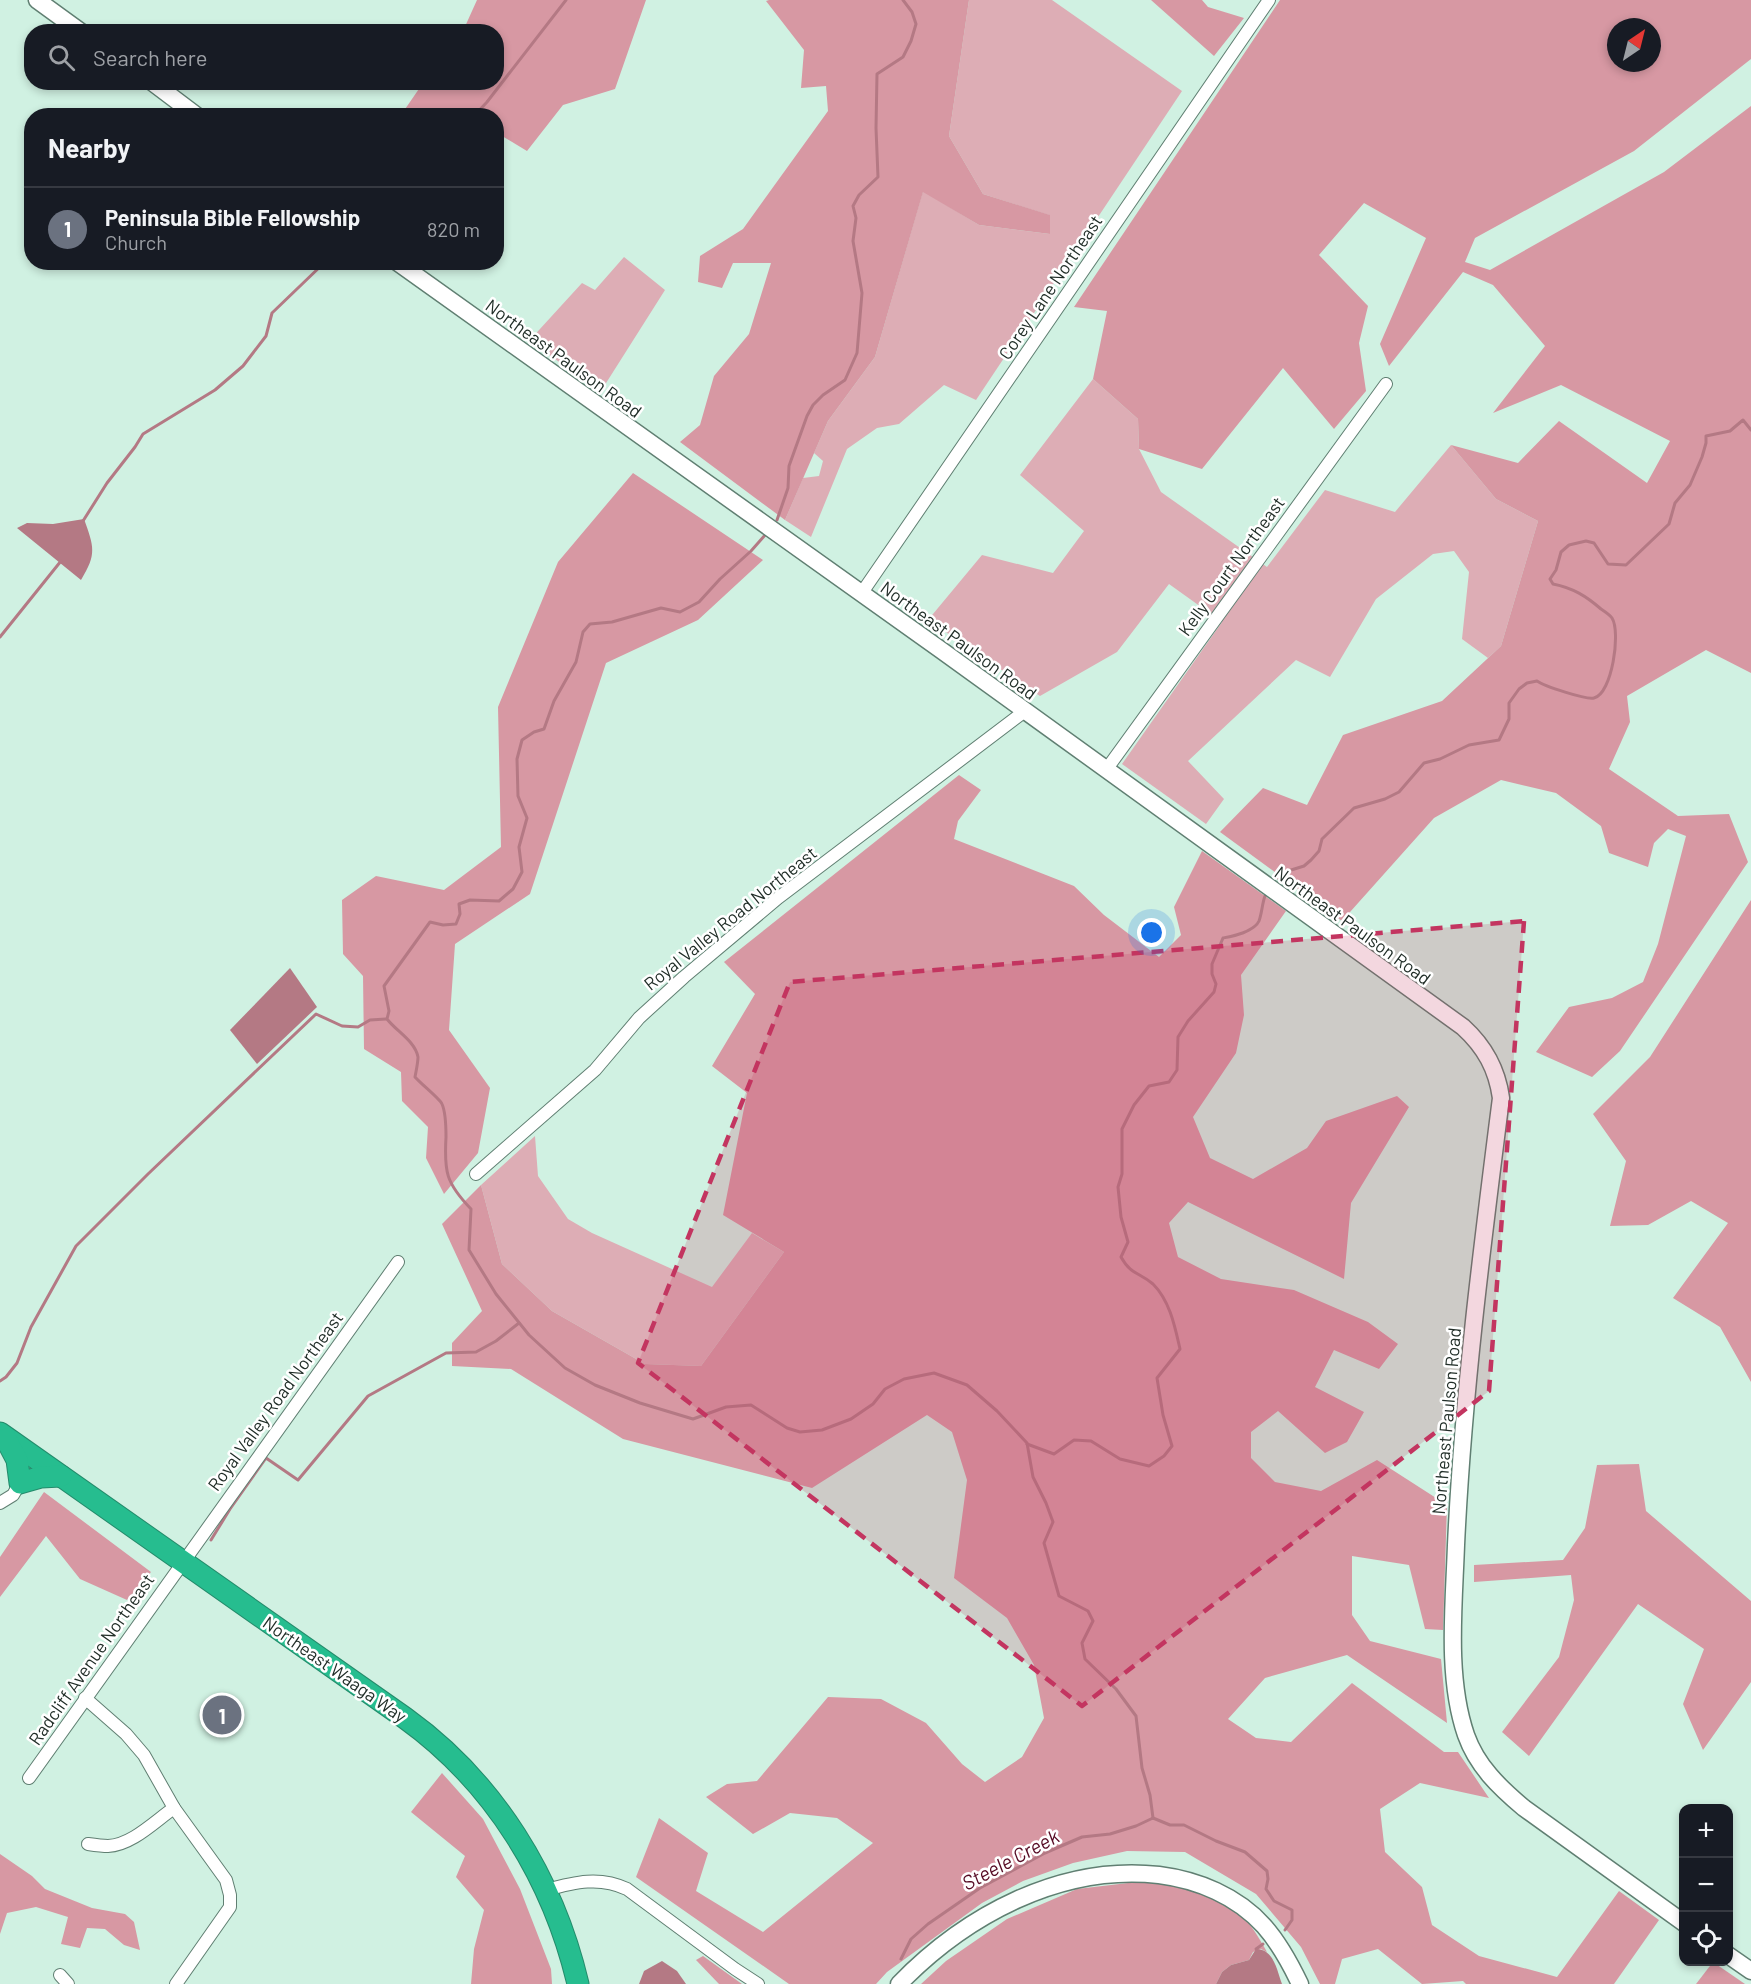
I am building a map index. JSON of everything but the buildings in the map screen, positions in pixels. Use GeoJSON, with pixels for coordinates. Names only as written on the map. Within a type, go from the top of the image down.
{"type":"FeatureCollection","features":[{"type":"Feature","properties":{"kind":"highway","name":"Northeast Waaga Way"},"geometry":{"type":"LineString","coordinates":[[2,1435],[405,1718],[445,1749],[477,1784],[524,1847],[546,1890],[565,1937],[578,1984]]}},
{"type":"Feature","properties":{"kind":"highway"},"geometry":{"type":"LineString","coordinates":[[2,1435],[13,1449],[20,1483],[41,1477],[61,1476]]}},
{"type":"Feature","properties":{"kind":"street"},"geometry":{"type":"LineString","coordinates":[[36,0],[70,24]]}},
{"type":"Feature","properties":{"kind":"street","name":"Corey Lane Northeast"},"geometry":{"type":"LineString","coordinates":[[861,594],[1269,0]]}},
{"type":"Feature","properties":{"kind":"street"},"geometry":{"type":"LineString","coordinates":[[163,90],[186,108]]}},
{"type":"Feature","properties":{"kind":"street","name":"Northeast Paulson Road"},"geometry":{"type":"LineString","coordinates":[[408,270],[1025,711],[1463,1028],[1490,1059],[1501,1098],[1471,1342],[1454,1589],[1455,1678],[1462,1722],[1476,1757],[1505,1792],[1524,1809],[1679,1920]]}},
{"type":"Feature","properties":{"kind":"street","name":"Kelly Court Northeast"},"geometry":{"type":"LineString","coordinates":[[1106,770],[1386,384]]}},
{"type":"Feature","properties":{"kind":"street","name":"Royal Valley Road Northeast"},"geometry":{"type":"LineString","coordinates":[[476,1174],[596,1070],[622,1037],[670,988],[778,898],[1025,711]]}},
{"type":"Feature","properties":{"kind":"street","name":"Royal Valley Road Northeast"},"geometry":{"type":"LineString","coordinates":[[182,1561],[398,1262]]}},
{"type":"Feature","properties":{"kind":"street"},"geometry":{"type":"LineString","coordinates":[[0,1503],[13,1494],[20,1483]]}},
{"type":"Feature","properties":{"kind":"street","name":"Radcliff Avenue Northeast"},"geometry":{"type":"LineString","coordinates":[[29,1778],[182,1561]]}},
{"type":"Feature","properties":{"kind":"street"},"geometry":{"type":"LineString","coordinates":[[85,1698],[126,1734],[138,1748],[174,1808],[226,1880],[230,1906],[176,1984]]}},
{"type":"Feature","properties":{"kind":"street"},"geometry":{"type":"LineString","coordinates":[[88,1844],[109,1846],[125,1841],[174,1808]]}},
{"type":"Feature","properties":{"kind":"street"},"geometry":{"type":"LineString","coordinates":[[899,1984],[940,1946],[1005,1906],[1052,1886],[1074,1880],[1132,1873],[1181,1878],[1231,1899],[1269,1931],[1300,1984]]}},
{"type":"Feature","properties":{"kind":"street"},"geometry":{"type":"LineString","coordinates":[[546,1890],[594,1880],[618,1885],[627,1889],[758,1984]]}},
{"type":"Feature","properties":{"kind":"street"},"geometry":{"type":"LineString","coordinates":[[1733,1958],[1751,1971]]}},
{"type":"Feature","properties":{"kind":"highlighted area"},"geometry":{"type":"Polygon","coordinates":[[[1524,921],[1489,1391],[1082,1706],[638,1363],[790,982],[1524,921]]]}},
{"type":"Feature","properties":{"kind":"shaded area"},"geometry":{"type":"Polygon","coordinates":[[[477,0],[646,0],[615,89],[563,105],[527,151],[504,137],[504,108],[406,108],[418,90],[504,90],[504,24],[466,24],[477,0]]]}},
{"type":"Feature","properties":{"kind":"shaded area"},"geometry":{"type":"Polygon","coordinates":[[[969,0],[1052,0],[1182,91],[976,400],[944,385],[899,424],[877,428],[847,449],[811,537],[785,520],[803,478],[819,476],[823,461],[814,453],[828,421],[875,357],[923,191],[979,225],[1050,234],[1049,215],[983,194],[949,136],[969,0]]]}},
{"type":"Feature","properties":{"kind":"shaded area"},"geometry":{"type":"Polygon","coordinates":[[[969,0],[949,136],[983,194],[1050,215],[1050,234],[979,225],[923,192],[875,357],[828,421],[785,520],[680,442],[700,425],[714,376],[749,334],[771,263],[733,263],[722,288],[698,282],[700,256],[743,229],[828,111],[826,86],[801,88],[804,50],[766,1],[969,0]]]}},
{"type":"Feature","properties":{"kind":"shaded area"},"geometry":{"type":"Polygon","coordinates":[[[1151,0],[1202,0],[1208,7],[1244,18],[1214,56],[1151,0]]]}},
{"type":"Feature","properties":{"kind":"shaded area"},"geometry":{"type":"Polygon","coordinates":[[[1280,0],[1751,0],[1751,59],[1634,151],[1475,238],[1465,262],[1490,270],[1664,172],[1751,106],[1751,673],[1706,650],[1627,696],[1630,722],[1609,769],[1678,816],[1729,814],[1748,862],[1620,1051],[1592,1077],[1536,1052],[1569,1007],[1612,998],[1643,982],[1658,944],[1686,836],[1668,829],[1654,843],[1648,867],[1609,853],[1601,826],[1556,793],[1501,780],[1434,818],[1342,921],[1220,832],[1263,788],[1307,805],[1343,735],[1442,701],[1501,646],[1538,521],[1496,499],[1451,445],[1518,463],[1559,421],[1647,483],[1670,441],[1561,385],[1493,413],[1545,346],[1493,285],[1463,272],[1389,366],[1380,344],[1426,238],[1364,203],[1319,255],[1368,306],[1359,343],[1366,391],[1334,429],[1283,368],[1202,469],[1139,449],[1138,419],[1093,379],[1107,311],[1074,307],[1280,0]]]}},
{"type":"Feature","properties":{"kind":"shaded area"},"geometry":{"type":"Polygon","coordinates":[[[624,257],[665,290],[601,391],[529,341],[582,283],[595,290],[624,257]]]}},
{"type":"Feature","properties":{"kind":"shaded area"},"geometry":{"type":"Polygon","coordinates":[[[1093,379],[1138,419],[1139,449],[1161,492],[1267,567],[1325,490],[1395,512],[1451,445],[1496,499],[1538,521],[1501,646],[1488,658],[1462,639],[1469,572],[1454,551],[1433,554],[1376,599],[1330,677],[1296,660],[1188,761],[1224,799],[1206,824],[1122,764],[1222,622],[1169,584],[1117,652],[1040,696],[928,620],[982,555],[1053,573],[1084,531],[1020,475],[1093,379]]]}},
{"type":"Feature","properties":{"kind":"shaded area"},"geometry":{"type":"Polygon","coordinates":[[[633,473],[763,560],[698,620],[606,663],[530,894],[455,944],[449,1030],[490,1088],[478,1153],[444,1194],[426,1158],[428,1127],[402,1101],[401,1072],[364,1049],[363,976],[343,954],[342,900],[376,876],[444,890],[501,847],[498,707],[558,562],[633,473]]]}},
{"type":"Feature","properties":{"kind":"shaded area"},"geometry":{"type":"Polygon","coordinates":[[[84,519],[92,544],[92,557],[81,580],[17,528],[27,523],[53,524],[84,519]]]}},
{"type":"Feature","properties":{"kind":"shaded area"},"geometry":{"type":"Polygon","coordinates":[[[959,775],[981,790],[958,821],[954,839],[1074,886],[1104,915],[1159,957],[1181,935],[1174,907],[1202,851],[1286,911],[1241,975],[1244,1015],[1236,1053],[1193,1117],[1210,1158],[1253,1179],[1307,1148],[1326,1121],[1397,1096],[1409,1107],[1351,1203],[1344,1279],[1188,1202],[1169,1223],[1178,1257],[1221,1279],[1294,1290],[1368,1322],[1398,1344],[1379,1369],[1334,1350],[1315,1387],[1364,1412],[1347,1442],[1325,1453],[1278,1411],[1251,1432],[1251,1458],[1275,1482],[1321,1491],[1377,1460],[1447,1505],[1443,1630],[1425,1629],[1409,1565],[1352,1556],[1352,1615],[1370,1641],[1441,1659],[1447,1723],[1347,1655],[1265,1678],[1228,1719],[1256,1738],[1291,1742],[1352,1683],[1444,1752],[1458,1752],[1489,1798],[1420,1783],[1380,1809],[1385,1852],[1422,1887],[1432,1925],[1479,1956],[1557,1977],[1619,1891],[1659,1920],[1614,1984],[1466,1984],[1463,1981],[1422,1984],[1378,1949],[1342,1959],[1335,1984],[1320,1984],[1301,1947],[1256,1894],[1185,1852],[1127,1851],[1073,1863],[1023,1881],[982,1903],[887,1972],[876,1984],[789,1984],[636,1877],[659,1818],[708,1853],[696,1891],[763,1932],[873,1843],[837,1818],[790,1813],[753,1834],[706,1797],[727,1784],[757,1781],[828,1697],[881,1699],[926,1723],[962,1764],[985,1782],[1022,1757],[1044,1718],[1034,1665],[1007,1618],[954,1578],[967,1480],[952,1432],[927,1415],[812,1488],[623,1439],[511,1369],[452,1366],[452,1343],[482,1311],[442,1224],[481,1185],[502,1264],[552,1311],[645,1364],[701,1366],[784,1252],[723,1215],[747,1093],[712,1066],[755,994],[724,962],[959,775]]]}},
{"type":"Feature","properties":{"kind":"shaded area"},"geometry":{"type":"Polygon","coordinates":[[[1751,900],[1751,1382],[1720,1327],[1673,1298],[1728,1223],[1691,1201],[1648,1225],[1610,1226],[1626,1161],[1593,1114],[1650,1057],[1751,900]]]}},
{"type":"Feature","properties":{"kind":"shaded area"},"geometry":{"type":"Polygon","coordinates":[[[290,968],[317,1007],[257,1064],[230,1030],[290,968]]]}},
{"type":"Feature","properties":{"kind":"shaded area"},"geometry":{"type":"Polygon","coordinates":[[[535,1136],[538,1176],[568,1219],[592,1233],[712,1287],[752,1233],[784,1252],[701,1366],[645,1364],[552,1311],[502,1264],[481,1185],[535,1136]]]}},
{"type":"Feature","properties":{"kind":"shaded area"},"geometry":{"type":"Polygon","coordinates":[[[1639,1464],[1646,1511],[1751,1601],[1751,1682],[1703,1750],[1683,1704],[1704,1649],[1638,1604],[1529,1756],[1502,1732],[1559,1657],[1574,1600],[1571,1575],[1474,1582],[1474,1565],[1563,1560],[1585,1528],[1597,1465],[1639,1464]]]}},
{"type":"Feature","properties":{"kind":"shaded area"},"geometry":{"type":"Polygon","coordinates":[[[44,1492],[151,1572],[127,1600],[80,1579],[46,1536],[0,1597],[0,1557],[44,1492]]]}},
{"type":"Feature","properties":{"kind":"shaded area"},"geometry":{"type":"Polygon","coordinates":[[[442,1773],[483,1819],[520,1889],[551,1969],[552,1984],[471,1984],[474,1949],[484,1910],[456,1877],[465,1856],[411,1812],[442,1773]]]}},
{"type":"Feature","properties":{"kind":"shaded area"},"geometry":{"type":"Polygon","coordinates":[[[0,1854],[32,1876],[45,1889],[92,1908],[125,1914],[134,1922],[140,1950],[124,1945],[105,1929],[87,1928],[80,1948],[61,1944],[68,1917],[36,1907],[7,1913],[0,1934],[0,1854]]]}},
{"type":"Feature","properties":{"kind":"shaded area"},"geometry":{"type":"Polygon","coordinates":[[[1145,1881],[1199,1891],[1223,1899],[1245,1919],[1267,1952],[1261,1949],[1253,1952],[1249,1960],[1231,1965],[1222,1972],[1216,1984],[921,1984],[946,1961],[1007,1919],[1077,1889],[1145,1881]]]}},
{"type":"Feature","properties":{"kind":"shaded area"},"geometry":{"type":"Polygon","coordinates":[[[1256,1949],[1262,1950],[1271,1957],[1282,1984],[1216,1984],[1222,1972],[1231,1965],[1249,1960],[1256,1949]]]}},
{"type":"Feature","properties":{"kind":"shaded area"},"geometry":{"type":"Polygon","coordinates":[[[703,1956],[742,1984],[719,1984],[696,1960],[703,1956]]]}},
{"type":"Feature","properties":{"kind":"shaded area"},"geometry":{"type":"Polygon","coordinates":[[[662,1961],[677,1971],[686,1984],[639,1984],[644,1971],[662,1961]]]}},
{"type":"Feature","properties":{"kind":"shaded area"},"geometry":{"type":"Polygon","coordinates":[[[1710,1966],[1719,1966],[1745,1984],[1696,1984],[1710,1966]]]}},
{"type":"Feature","properties":{"kind":"waterway"},"geometry":{"type":"LineString","coordinates":[[504,80],[566,0]]}},
{"type":"Feature","properties":{"kind":"waterway"},"geometry":{"type":"LineString","coordinates":[[777,520],[788,488],[789,466],[807,416],[813,405],[823,395],[845,380],[857,353],[862,293],[853,241],[856,218],[853,206],[859,195],[878,177],[877,74],[903,57],[916,24],[912,12],[903,0]]}},
{"type":"Feature","properties":{"kind":"waterway"},"geometry":{"type":"LineString","coordinates":[[481,108],[496,90]]}},
{"type":"Feature","properties":{"kind":"waterway"},"geometry":{"type":"LineString","coordinates":[[83,521],[107,483],[143,434],[215,390],[243,366],[266,336],[272,313],[317,270]]}},
{"type":"Feature","properties":{"kind":"waterway"},"geometry":{"type":"LineString","coordinates":[[1278,878],[1288,871],[1304,866],[1311,860],[1319,851],[1322,839],[1354,808],[1385,799],[1399,792],[1424,763],[1440,759],[1469,745],[1499,740],[1509,719],[1509,703],[1519,689],[1527,683],[1537,681],[1583,697],[1594,698],[1600,694],[1606,686],[1613,662],[1615,625],[1610,616],[1584,596],[1553,584],[1550,579],[1556,570],[1561,552],[1569,545],[1586,541],[1594,543],[1608,564],[1626,565],[1669,524],[1675,503],[1690,485],[1702,457],[1706,436],[1730,431],[1743,420],[1751,430]]}},
{"type":"Feature","properties":{"kind":"waterway"},"geometry":{"type":"LineString","coordinates":[[766,534],[699,602],[680,612],[661,608],[612,622],[590,624],[583,632],[576,662],[554,701],[544,729],[522,740],[517,759],[518,796],[527,818],[519,847],[522,872],[513,889],[499,901],[470,900],[459,904],[460,914],[456,924],[443,925],[430,922],[384,986],[389,1011],[387,1019],[416,1051],[418,1057],[415,1077],[442,1104],[446,1125],[448,1176],[456,1192],[471,1209],[469,1250],[496,1294],[529,1335],[565,1368],[595,1385],[640,1403],[693,1419],[726,1407],[751,1405],[787,1428],[800,1432],[822,1430],[851,1419],[873,1404],[885,1389],[904,1379],[934,1373],[967,1385],[997,1411],[1027,1443],[1033,1477],[1053,1522],[1044,1543],[1059,1596],[1088,1611],[1093,1621],[1082,1643],[1085,1659],[1116,1689],[1136,1716],[1142,1768],[1150,1795],[1153,1818]]}},
{"type":"Feature","properties":{"kind":"waterway"},"geometry":{"type":"LineString","coordinates":[[0,637],[61,561]]}},
{"type":"Feature","properties":{"kind":"waterway"},"geometry":{"type":"LineString","coordinates":[[1027,1444],[1054,1454],[1074,1440],[1091,1441],[1120,1459],[1149,1466],[1164,1456],[1172,1446],[1163,1415],[1157,1378],[1180,1349],[1164,1298],[1153,1284],[1132,1270],[1121,1257],[1128,1242],[1121,1217],[1118,1187],[1122,1174],[1122,1129],[1134,1105],[1149,1086],[1169,1082],[1177,1070],[1178,1037],[1188,1021],[1214,992],[1216,984],[1212,974],[1212,964],[1223,938],[1253,928],[1259,921],[1265,896]]}},
{"type":"Feature","properties":{"kind":"waterway"},"geometry":{"type":"LineString","coordinates":[[0,1381],[17,1363],[31,1327],[76,1246],[316,1014],[342,1026],[358,1027],[370,1020],[386,1019]]}},
{"type":"Feature","properties":{"kind":"waterway"},"geometry":{"type":"LineString","coordinates":[[211,1540],[266,1458],[298,1480],[368,1396],[446,1353],[476,1352],[496,1341],[519,1323]]}},
{"type":"Feature","properties":{"kind":"waterway"},"geometry":{"type":"LineString","coordinates":[[1153,1818],[1170,1825],[1184,1825],[1245,1852],[1267,1871],[1266,1889],[1274,1901],[1292,1910],[1292,1920],[1285,1930]]}},
{"type":"Feature","properties":{"kind":"waterway","name":"Steele Creek"},"geometry":{"type":"LineString","coordinates":[[901,1959],[911,1939],[928,1924],[980,1888],[1045,1853],[1082,1837],[1110,1834],[1153,1818]]}},
{"type":"Feature","properties":{"kind":"waterway"},"geometry":{"type":"LineString","coordinates":[[1256,1949],[1263,1944]]}},
{"type":"Feature","properties":{"kind":"place","name":"Peninsula Bible Fellowship"},"geometry":{"type":"Point","coordinates":[222,1715]}}]}
